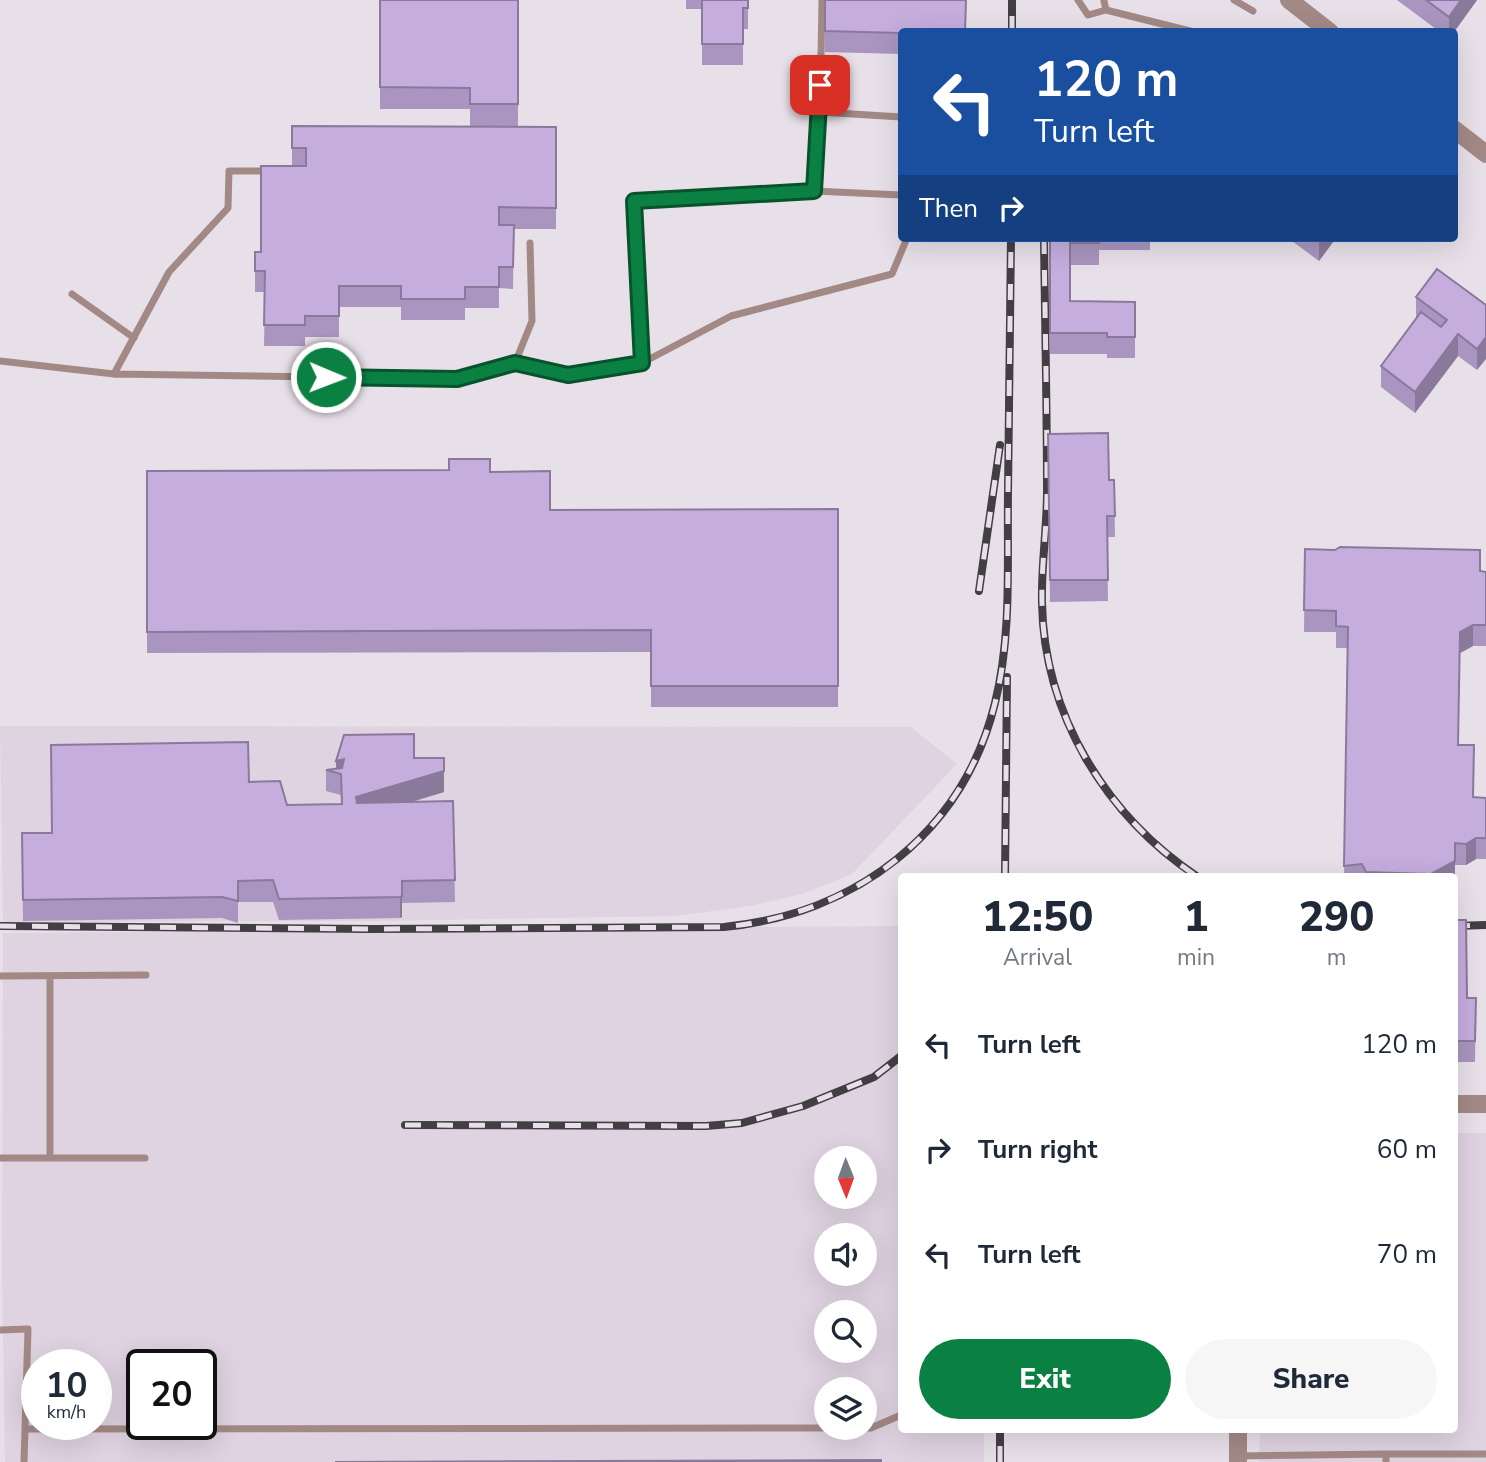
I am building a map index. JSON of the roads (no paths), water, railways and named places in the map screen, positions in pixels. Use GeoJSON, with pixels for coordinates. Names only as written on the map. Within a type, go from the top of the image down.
{"type":"FeatureCollection","features":[{"type":"Feature","properties":{"kind":"street"},"geometry":{"type":"LineString","coordinates":[[1289,0],[1325,28]]}},
{"type":"Feature","properties":{"kind":"street"},"geometry":{"type":"LineString","coordinates":[[1458,132],[1486,154]]}},
{"type":"Feature","properties":{"kind":"street"},"geometry":{"type":"LineString","coordinates":[[1458,1104],[1486,1104]]}},
{"type":"Feature","properties":{"kind":"street"},"geometry":{"type":"LineString","coordinates":[[1238,1433],[1238,1459]]}},
{"type":"Feature","properties":{"kind":"lane"},"geometry":{"type":"LineString","coordinates":[[814,191],[820,112],[822,0]]}},
{"type":"Feature","properties":{"kind":"lane"},"geometry":{"type":"LineString","coordinates":[[1078,0],[1088,15],[1106,10],[1178,28]]}},
{"type":"Feature","properties":{"kind":"lane"},"geometry":{"type":"LineString","coordinates":[[1234,0],[1253,11]]}},
{"type":"Feature","properties":{"kind":"lane"},"geometry":{"type":"LineString","coordinates":[[1104,1],[1106,10]]}},
{"type":"Feature","properties":{"kind":"lane"},"geometry":{"type":"LineString","coordinates":[[820,112],[898,117]]}},
{"type":"Feature","properties":{"kind":"lane"},"geometry":{"type":"LineString","coordinates":[[114,374],[169,272],[228,208],[229,171],[284,171]]}},
{"type":"Feature","properties":{"kind":"lane"},"geometry":{"type":"LineString","coordinates":[[642,363],[634,201],[814,191],[898,195]]}},
{"type":"Feature","properties":{"kind":"lane"},"geometry":{"type":"LineString","coordinates":[[0,361],[114,374],[457,379],[515,363],[568,375],[642,363],[731,316],[892,274],[905,242]]}},
{"type":"Feature","properties":{"kind":"lane"},"geometry":{"type":"LineString","coordinates":[[515,363],[532,321],[530,243]]}},
{"type":"Feature","properties":{"kind":"lane"},"geometry":{"type":"LineString","coordinates":[[72,295],[134,338]]}},
{"type":"Feature","properties":{"kind":"lane"},"geometry":{"type":"LineString","coordinates":[[0,976],[146,975]]}},
{"type":"Feature","properties":{"kind":"lane"},"geometry":{"type":"LineString","coordinates":[[50,976],[50,1158]]}},
{"type":"Feature","properties":{"kind":"lane"},"geometry":{"type":"LineString","coordinates":[[0,1158],[145,1158]]}},
{"type":"Feature","properties":{"kind":"lane"},"geometry":{"type":"LineString","coordinates":[[0,1330],[28,1329],[27,1349]]}},
{"type":"Feature","properties":{"kind":"lane"},"geometry":{"type":"LineString","coordinates":[[877,1426],[898,1416]]}},
{"type":"Feature","properties":{"kind":"lane"},"geometry":{"type":"LineString","coordinates":[[112,1430],[814,1428]]}},
{"type":"Feature","properties":{"kind":"lane"},"geometry":{"type":"LineString","coordinates":[[24,1462],[25,1440]]}},
{"type":"Feature","properties":{"kind":"lane"},"geometry":{"type":"LineString","coordinates":[[1238,1459],[1486,1454]]}},
{"type":"Feature","properties":{"kind":"railway"},"geometry":{"type":"LineString","coordinates":[[1012,0],[1012,28]]}},
{"type":"Feature","properties":{"kind":"railway"},"geometry":{"type":"LineString","coordinates":[[0,926],[372,929],[724,927],[772,919],[817,905],[859,885],[897,859],[930,828],[958,791],[980,750],[995,703],[1004,651],[1008,598],[1011,242]]}},
{"type":"Feature","properties":{"kind":"railway"},"geometry":{"type":"LineString","coordinates":[[1044,242],[1047,492],[1042,603],[1054,684],[1068,723],[1086,759],[1109,793],[1135,824],[1193,873]]}},
{"type":"Feature","properties":{"kind":"railway"},"geometry":{"type":"LineString","coordinates":[[979,591],[1000,445]]}},
{"type":"Feature","properties":{"kind":"railway"},"geometry":{"type":"LineString","coordinates":[[1005,873],[1007,677]]}},
{"type":"Feature","properties":{"kind":"railway"},"geometry":{"type":"LineString","coordinates":[[1458,926],[1486,925]]}},
{"type":"Feature","properties":{"kind":"railway"},"geometry":{"type":"LineString","coordinates":[[405,1125],[706,1126],[742,1123],[803,1106],[874,1077],[898,1058]]}},
{"type":"Feature","properties":{"kind":"railway"},"geometry":{"type":"LineString","coordinates":[[1000,1433],[1000,1462]]}}]}
